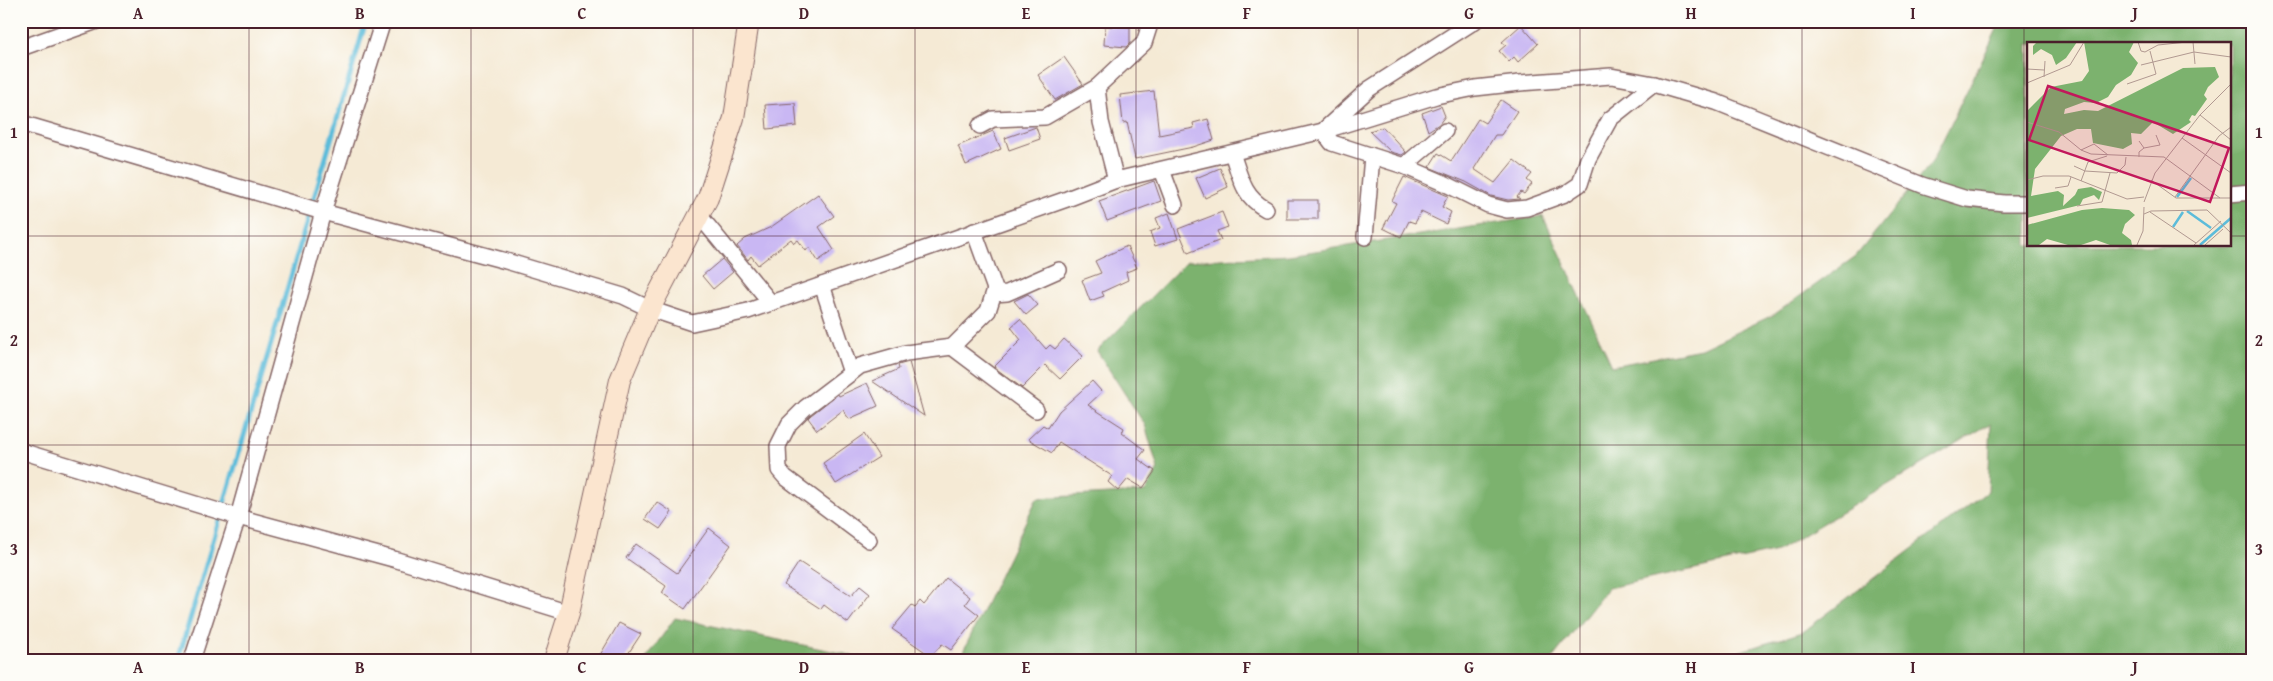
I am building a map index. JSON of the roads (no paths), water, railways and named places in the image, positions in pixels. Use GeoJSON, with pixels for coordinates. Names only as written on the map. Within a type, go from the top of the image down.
{"type":"FeatureCollection","features":[{"type":"Feature","properties":{"kind":"street"},"geometry":{"type":"LineString","coordinates":[[21,48],[97,21]]}},
{"type":"Feature","properties":{"kind":"street"},"geometry":{"type":"LineString","coordinates":[[192,660],[238,517],[323,212],[383,21]]}},
{"type":"Feature","properties":{"kind":"street"},"geometry":{"type":"LineString","coordinates":[[554,660],[569,613],[620,380],[650,309],[708,198],[734,118],[748,21]]}},
{"type":"Feature","properties":{"kind":"street"},"geometry":{"type":"LineString","coordinates":[[980,126],[993,119],[1045,118],[1097,87],[1144,43],[1151,21]]}},
{"type":"Feature","properties":{"kind":"street"},"geometry":{"type":"LineString","coordinates":[[1323,131],[1369,89],[1475,21]]}},
{"type":"Feature","properties":{"kind":"street"},"geometry":{"type":"LineString","coordinates":[[21,123],[323,212],[506,261],[623,296],[650,309],[692,323],[748,311],[1116,180],[1323,131],[1436,96],[1475,88],[1611,76],[1654,84],[1716,102],[1922,185],[1949,194],[1966,199],[2004,203],[2027,203]]}},
{"type":"Feature","properties":{"kind":"street"},"geometry":{"type":"LineString","coordinates":[[1323,131],[1332,143],[1404,166],[1488,205],[1508,210],[1539,205],[1565,194],[1580,184],[1588,160],[1610,119],[1654,84]]}},
{"type":"Feature","properties":{"kind":"street"},"geometry":{"type":"LineString","coordinates":[[1097,87],[1100,122],[1116,180]]}},
{"type":"Feature","properties":{"kind":"street"},"geometry":{"type":"LineString","coordinates":[[1404,166],[1445,131]]}},
{"type":"Feature","properties":{"kind":"street"},"geometry":{"type":"LineString","coordinates":[[1232,153],[1246,191],[1254,203],[1266,209]]}},
{"type":"Feature","properties":{"kind":"street"},"geometry":{"type":"LineString","coordinates":[[1365,237],[1372,156]]}},
{"type":"Feature","properties":{"kind":"street"},"geometry":{"type":"LineString","coordinates":[[1162,170],[1175,205]]}},
{"type":"Feature","properties":{"kind":"street"},"geometry":{"type":"LineString","coordinates":[[2230,194],[2252,192]]}},
{"type":"Feature","properties":{"kind":"street"},"geometry":{"type":"LineString","coordinates":[[699,215],[771,302]]}},
{"type":"Feature","properties":{"kind":"street"},"geometry":{"type":"LineString","coordinates":[[869,540],[784,478],[779,470],[778,446],[789,424],[805,408],[860,366],[906,353],[952,347],[988,311],[995,289],[974,232]]}},
{"type":"Feature","properties":{"kind":"street"},"geometry":{"type":"LineString","coordinates":[[994,294],[1008,293],[1059,270]]}},
{"type":"Feature","properties":{"kind":"street"},"geometry":{"type":"LineString","coordinates":[[822,285],[851,373]]}},
{"type":"Feature","properties":{"kind":"street"},"geometry":{"type":"LineString","coordinates":[[952,347],[1036,410]]}},
{"type":"Feature","properties":{"kind":"street"},"geometry":{"type":"LineString","coordinates":[[21,452],[238,517],[397,560],[569,613]]}},
{"type":"Feature","properties":{"kind":"waterway"},"geometry":{"type":"LineString","coordinates":[[178,660],[366,21]]}}]}
